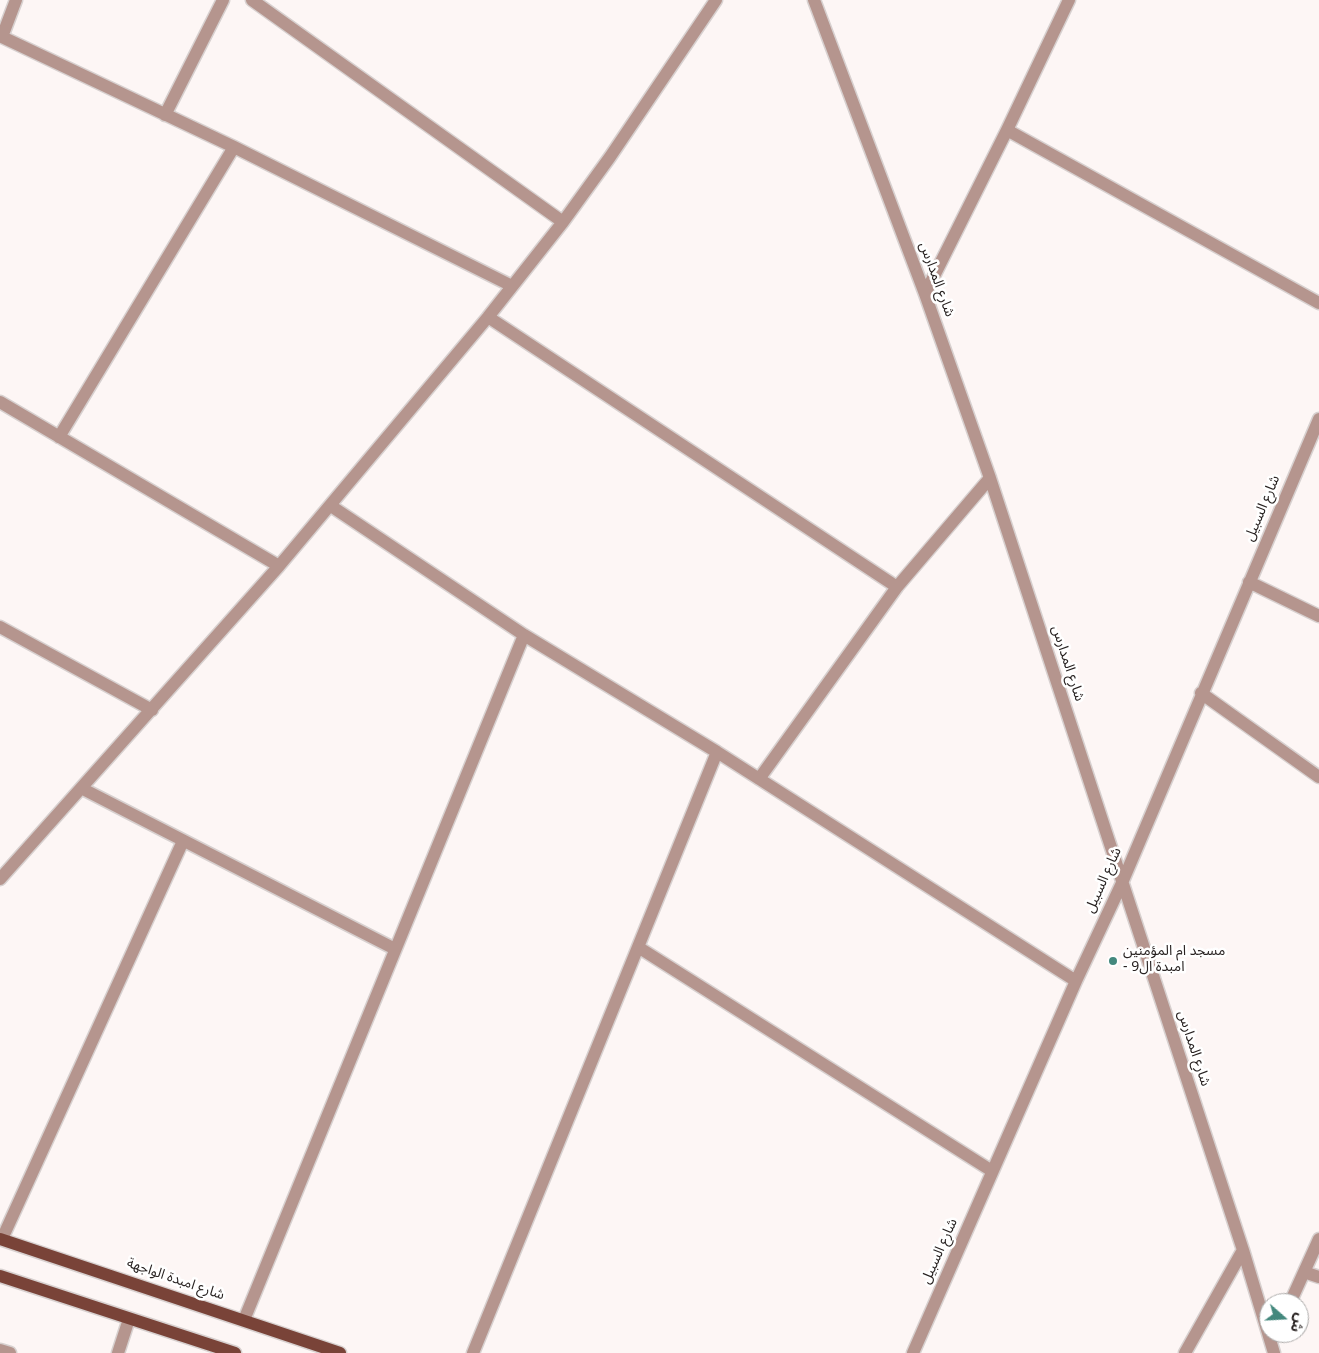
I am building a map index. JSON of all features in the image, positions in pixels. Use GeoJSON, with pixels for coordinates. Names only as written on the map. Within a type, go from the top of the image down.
{"type":"FeatureCollection","features":[{"type":"Feature","properties":{"kind":"main road","name":"شارع امبدة الواجهة"},"geometry":{"type":"LineString","coordinates":[[1,1239],[340,1353]]}},
{"type":"Feature","properties":{"kind":"main road"},"geometry":{"type":"LineString","coordinates":[[0,1276],[235,1353]]}},
{"type":"Feature","properties":{"kind":"street"},"geometry":{"type":"LineString","coordinates":[[16,0],[1,36],[234,147],[512,286]]}},
{"type":"Feature","properties":{"kind":"street"},"geometry":{"type":"LineString","coordinates":[[165,115],[223,0]]}},
{"type":"Feature","properties":{"kind":"street"},"geometry":{"type":"LineString","coordinates":[[252,0],[563,222]]}},
{"type":"Feature","properties":{"kind":"street"},"geometry":{"type":"LineString","coordinates":[[0,879],[279,566],[488,317],[563,222],[610,157],[716,0]]}},
{"type":"Feature","properties":{"kind":"street","name":"شارع المدارس"},"geometry":{"type":"LineString","coordinates":[[814,0],[924,294],[990,478],[1259,1300]]}},
{"type":"Feature","properties":{"kind":"street"},"geometry":{"type":"LineString","coordinates":[[924,294],[1007,130],[1069,0]]}},
{"type":"Feature","properties":{"kind":"street"},"geometry":{"type":"LineString","coordinates":[[1007,130],[1319,303]]}},
{"type":"Feature","properties":{"kind":"street"},"geometry":{"type":"LineString","coordinates":[[59,437],[234,147]]}},
{"type":"Feature","properties":{"kind":"street"},"geometry":{"type":"LineString","coordinates":[[488,317],[897,587]]}},
{"type":"Feature","properties":{"kind":"street"},"geometry":{"type":"LineString","coordinates":[[0,402],[279,566]]}},
{"type":"Feature","properties":{"kind":"street","name":"شارع السبيل"},"geometry":{"type":"LineString","coordinates":[[913,1353],[1076,981],[1122,883],[1318,424]]}},
{"type":"Feature","properties":{"kind":"street"},"geometry":{"type":"LineString","coordinates":[[759,779],[897,587],[990,478]]}},
{"type":"Feature","properties":{"kind":"street"},"geometry":{"type":"LineString","coordinates":[[331,506],[524,635],[718,752],[1076,981]]}},
{"type":"Feature","properties":{"kind":"street"},"geometry":{"type":"LineString","coordinates":[[1249,582],[1319,616]]}},
{"type":"Feature","properties":{"kind":"street"},"geometry":{"type":"LineString","coordinates":[[0,627],[152,710]]}},
{"type":"Feature","properties":{"kind":"street"},"geometry":{"type":"LineString","coordinates":[[244,1320],[524,635]]}},
{"type":"Feature","properties":{"kind":"street"},"geometry":{"type":"LineString","coordinates":[[1202,693],[1319,777]]}},
{"type":"Feature","properties":{"kind":"street"},"geometry":{"type":"LineString","coordinates":[[473,1353],[718,752]]}},
{"type":"Feature","properties":{"kind":"street"},"geometry":{"type":"LineString","coordinates":[[81,788],[395,949]]}},
{"type":"Feature","properties":{"kind":"street"},"geometry":{"type":"LineString","coordinates":[[1,1239],[183,841]]}},
{"type":"Feature","properties":{"kind":"street"},"geometry":{"type":"LineString","coordinates":[[638,947],[992,1171]]}},
{"type":"Feature","properties":{"kind":"street"},"geometry":{"type":"LineString","coordinates":[[1295,1293],[1319,1239]]}},
{"type":"Feature","properties":{"kind":"street"},"geometry":{"type":"LineString","coordinates":[[1185,1353],[1243,1250]]}},
{"type":"Feature","properties":{"kind":"street"},"geometry":{"type":"LineString","coordinates":[[1304,1272],[1319,1277]]}},
{"type":"Feature","properties":{"kind":"street"},"geometry":{"type":"LineString","coordinates":[[118,1353],[129,1319]]}},
{"type":"Feature","properties":{"kind":"street"},"geometry":{"type":"LineString","coordinates":[[0,1350],[10,1353]]}},
{"type":"Feature","properties":{"kind":"place","name":"مسجد ام المؤمنين - امبدة ال9"},"geometry":{"type":"Point","coordinates":[1113,961]}}]}
